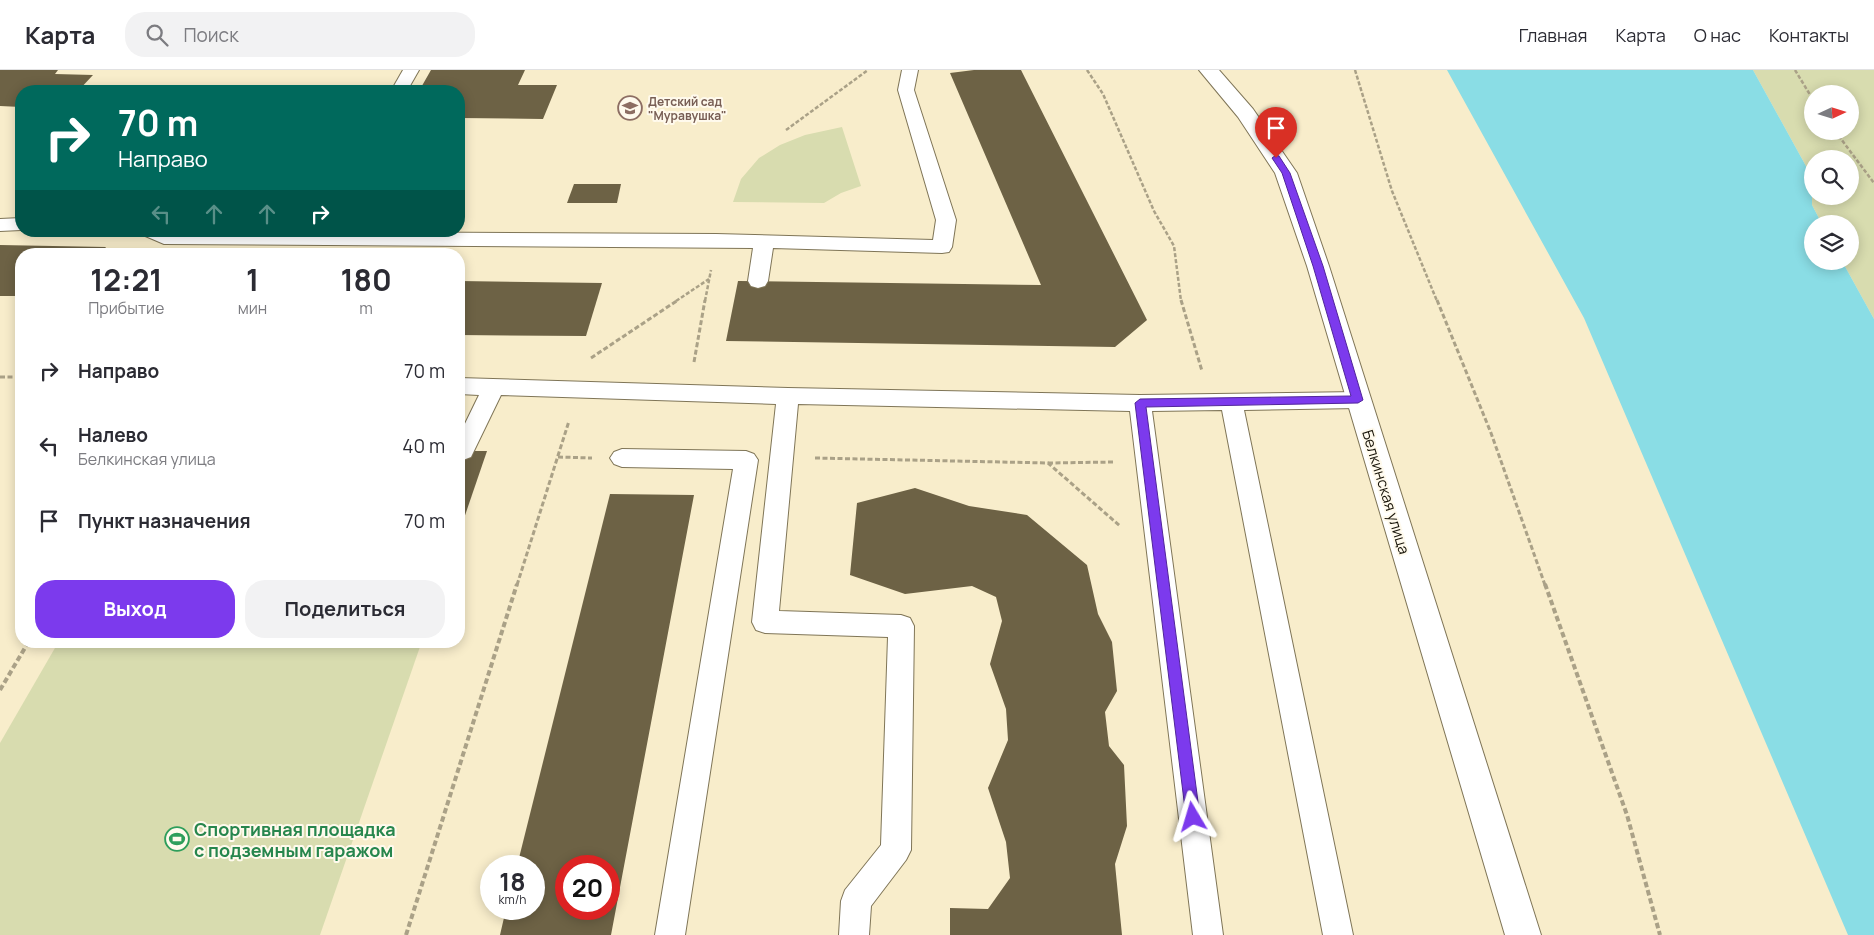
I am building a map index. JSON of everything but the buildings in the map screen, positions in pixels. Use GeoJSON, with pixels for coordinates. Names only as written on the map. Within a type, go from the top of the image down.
{"type":"FeatureCollection","features":[{"type":"Feature","properties":{"kind":"street","name":"Белкинская улица"},"geometry":{"type":"LineString","coordinates":[[1209,70],[1246,113],[1286,173],[1318,266],[1523,935]]}},
{"type":"Feature","properties":{"kind":"lane"},"geometry":{"type":"LineString","coordinates":[[402,85],[411,70]]}},
{"type":"Feature","properties":{"kind":"lane"},"geometry":{"type":"LineString","coordinates":[[162,237],[716,240],[942,247],[946,220],[906,90],[910,70]]}},
{"type":"Feature","properties":{"kind":"lane"},"geometry":{"type":"LineString","coordinates":[[0,225],[15,224]]}},
{"type":"Feature","properties":{"kind":"lane"},"geometry":{"type":"LineString","coordinates":[[758,281],[764,242]]}},
{"type":"Feature","properties":{"kind":"lane"},"geometry":{"type":"LineString","coordinates":[[465,386],[788,396],[1140,403],[1358,400]]}},
{"type":"Feature","properties":{"kind":"lane"},"geometry":{"type":"LineString","coordinates":[[465,447],[494,386]]}},
{"type":"Feature","properties":{"kind":"lane"},"geometry":{"type":"LineString","coordinates":[[788,396],[765,622],[901,626],[896,850],[856,901],[854,935]]}},
{"type":"Feature","properties":{"kind":"lane"},"geometry":{"type":"LineString","coordinates":[[1222,402],[1338,935]]}},
{"type":"Feature","properties":{"kind":"lane"},"geometry":{"type":"LineString","coordinates":[[1140,403],[1208,935]]}},
{"type":"Feature","properties":{"kind":"lane"},"geometry":{"type":"LineString","coordinates":[[622,458],[746,460],[670,935]]}},
{"type":"Feature","properties":{"kind":"path"},"geometry":{"type":"LineString","coordinates":[[786,130],[868,70]]}},
{"type":"Feature","properties":{"kind":"path"},"geometry":{"type":"LineString","coordinates":[[1087,70],[1103,94],[1154,211],[1174,246],[1182,308],[1196,354],[1222,402]]}},
{"type":"Feature","properties":{"kind":"path"},"geometry":{"type":"LineString","coordinates":[[1356,70],[1392,191],[1491,432],[1627,815],[1660,935]]}},
{"type":"Feature","properties":{"kind":"path"},"geometry":{"type":"LineString","coordinates":[[1795,70],[1804,85]]}},
{"type":"Feature","properties":{"kind":"path"},"geometry":{"type":"LineString","coordinates":[[1842,140],[1874,183]]}},
{"type":"Feature","properties":{"kind":"path"},"geometry":{"type":"LineString","coordinates":[[689,392],[716,240]]}},
{"type":"Feature","properties":{"kind":"path"},"geometry":{"type":"LineString","coordinates":[[406,935],[570,389],[567,374],[709,279]]}},
{"type":"Feature","properties":{"kind":"path"},"geometry":{"type":"LineString","coordinates":[[0,377],[15,377]]}},
{"type":"Feature","properties":{"kind":"path"},"geometry":{"type":"LineString","coordinates":[[782,457],[1048,464],[1148,462]]}},
{"type":"Feature","properties":{"kind":"path"},"geometry":{"type":"LineString","coordinates":[[1048,464],[1160,561]]}},
{"type":"Feature","properties":{"kind":"path"},"geometry":{"type":"LineString","coordinates":[[0,690],[25,648]]}},
{"type":"Feature","properties":{"kind":"green space"},"geometry":{"type":"Polygon","coordinates":[[[1753,70],[1874,70],[1874,319],[1847,270],[1859,270],[1859,215],[1817,215],[1812,205],[1859,205],[1859,150],[1804,150],[1804,162],[1753,70]]]}},
{"type":"Feature","properties":{"kind":"green space"},"geometry":{"type":"Polygon","coordinates":[[[842,127],[861,186],[841,193],[824,203],[733,202],[741,179],[759,158],[780,145],[805,135],[842,127]]]}},
{"type":"Feature","properties":{"kind":"green space","name":"Спортивная площадка с подземным гаражом"},"geometry":{"type":"Polygon","coordinates":[[[55,648],[420,648],[320,935],[0,935],[0,743],[55,648]]]}},
{"type":"Feature","properties":{"kind":"water"},"geometry":{"type":"Polygon","coordinates":[[[1447,70],[1753,70],[1804,162],[1804,205],[1812,205],[1817,215],[1804,215],[1804,270],[1847,270],[1874,319],[1874,935],[1848,935],[1584,318],[1447,70]]]}},
{"type":"Feature","properties":{"kind":"place","name":"Детский сад \"Муравушка\""},"geometry":{"type":"Point","coordinates":[630,108]}},
{"type":"Feature","properties":{"kind":"place","name":"Спортивная площадка с подземным гаражом"},"geometry":{"type":"Point","coordinates":[177,839]}},
{"type":"Feature","properties":{"kind":"route"},"geometry":{"type":"LineString","coordinates":[[1193,817],[1140,403],[1358,400],[1318,266],[1286,173],[1276,158]]}}]}
